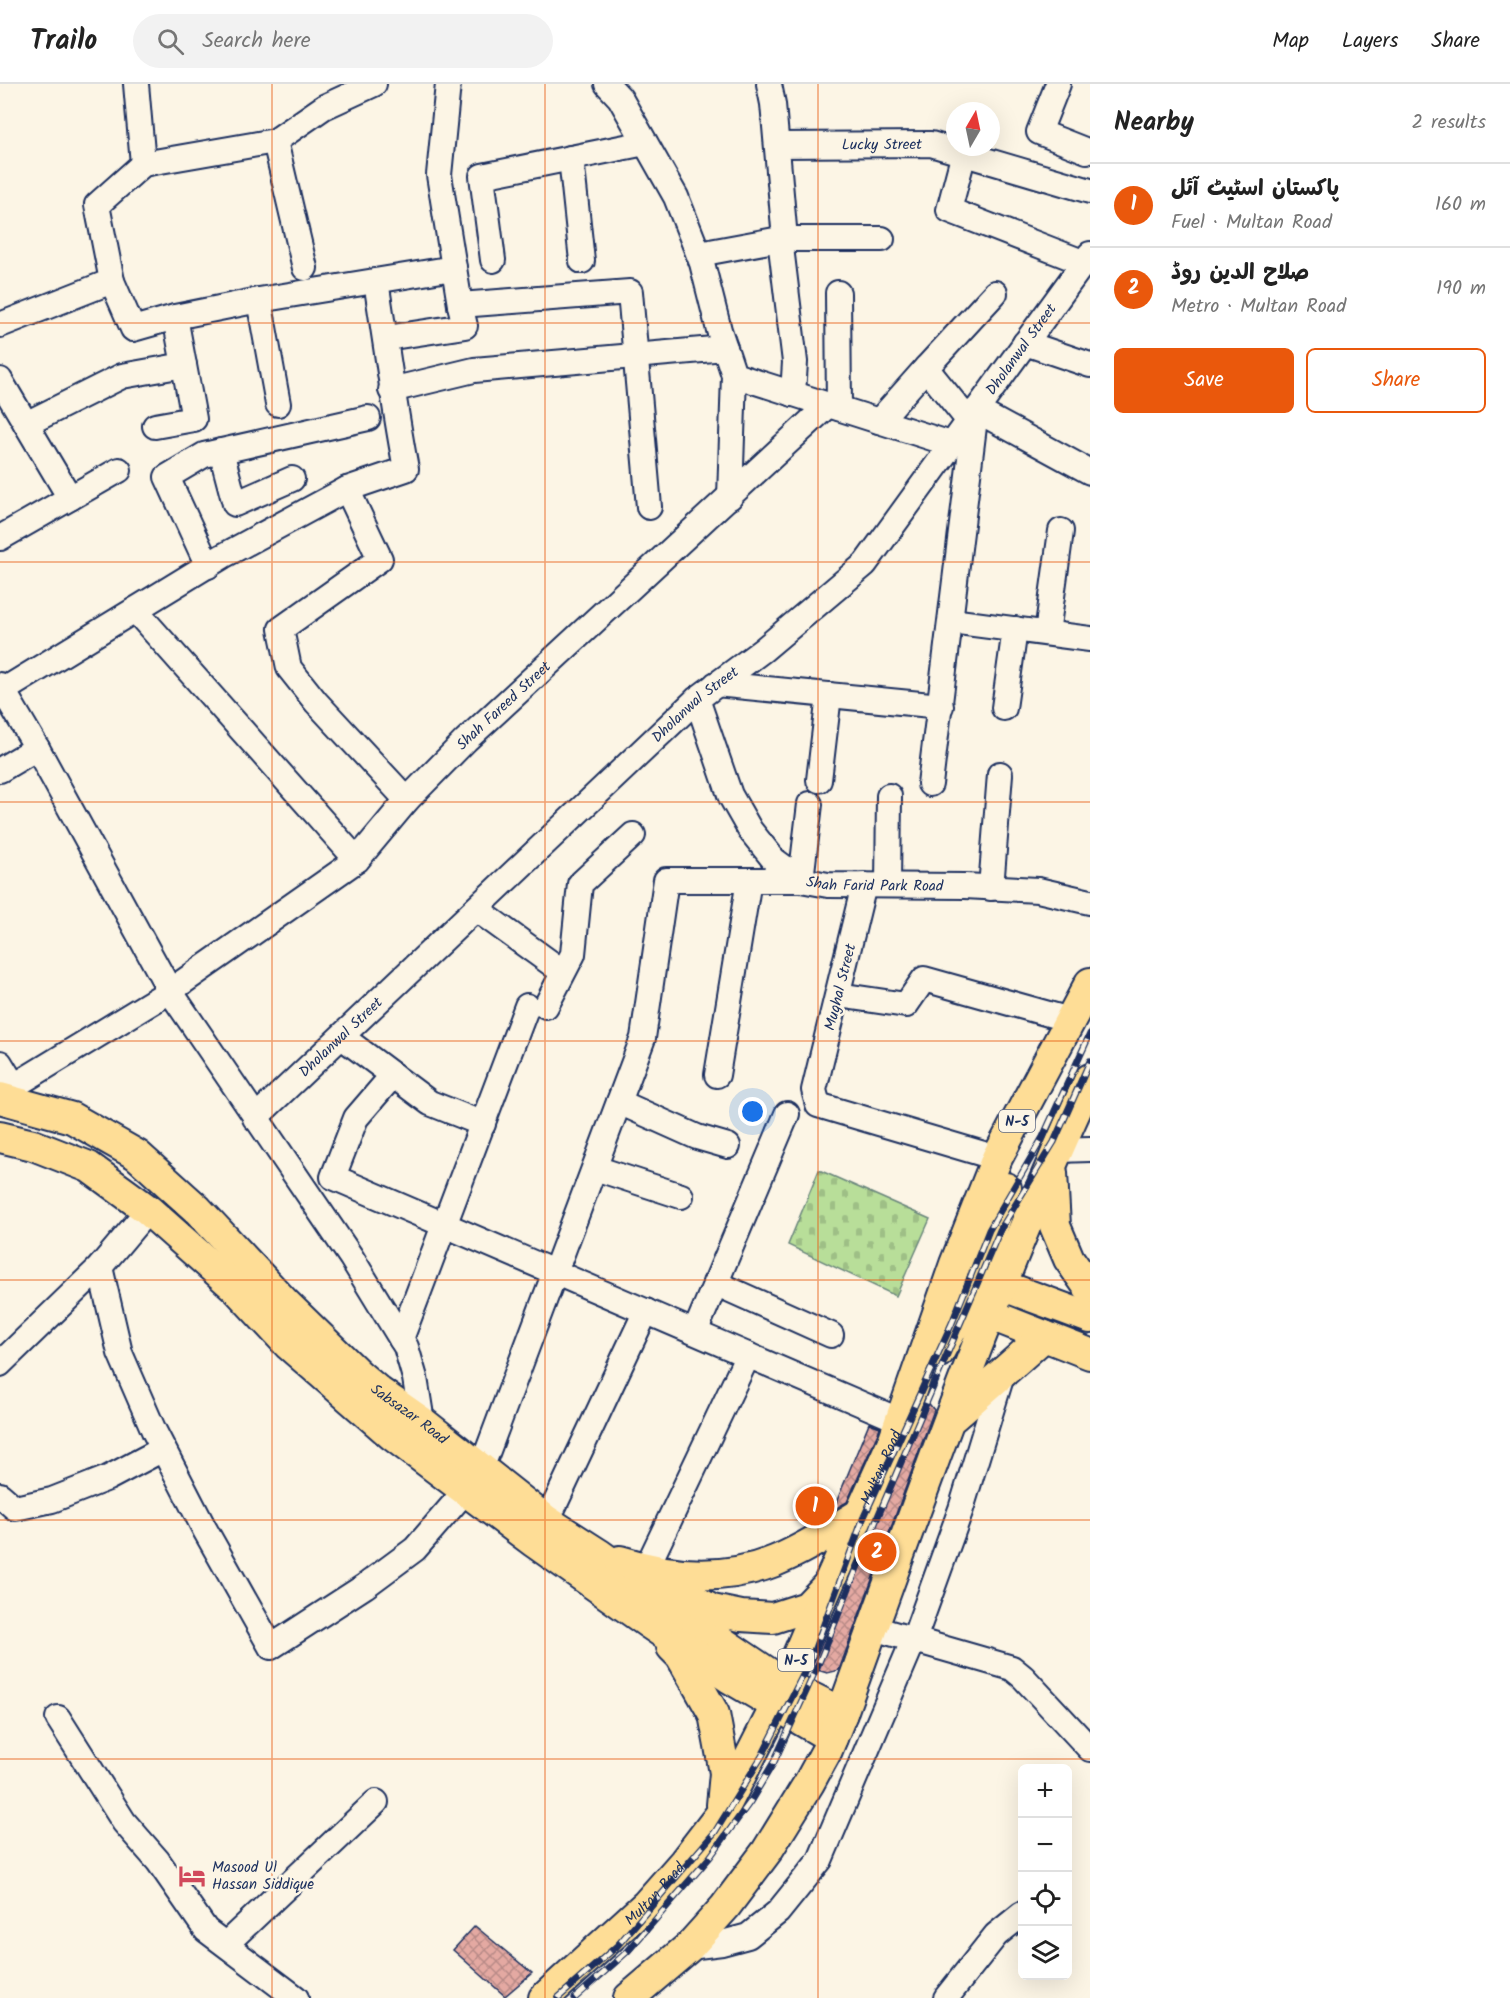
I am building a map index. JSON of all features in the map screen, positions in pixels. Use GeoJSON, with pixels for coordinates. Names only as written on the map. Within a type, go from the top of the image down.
{"type":"FeatureCollection","features":[{"type":"Feature","properties":{"kind":"main road","name":"Multan Road"},"geometry":{"type":"LineString","coordinates":[[544,1998],[647,1904],[684,1862],[721,1814],[781,1696],[898,1430],[955,1264],[997,1158],[1090,983]]}},
{"type":"Feature","properties":{"kind":"main road"},"geometry":{"type":"LineString","coordinates":[[1045,1070],[987,1243],[991,1298],[1039,1341],[1090,1354]]}},
{"type":"Feature","properties":{"kind":"main road"},"geometry":{"type":"LineString","coordinates":[[629,1998],[690,1947],[725,1907],[767,1851],[809,1783],[837,1726],[991,1298],[1090,1079]]}},
{"type":"Feature","properties":{"kind":"main road","name":"Sabsazar Road"},"geometry":{"type":"LineString","coordinates":[[5,1094],[72,1118],[137,1155],[198,1210],[285,1303],[359,1375],[392,1435],[547,1521],[600,1555],[725,1644],[781,1696]]}},
{"type":"Feature","properties":{"kind":"main road","name":"Sabsazar Road"},"geometry":{"type":"LineString","coordinates":[[0,1137],[33,1145],[89,1167],[148,1210],[237,1289],[289,1345],[374,1403],[422,1422],[473,1480],[647,1623],[837,1726]]}},
{"type":"Feature","properties":{"kind":"main road"},"geometry":{"type":"LineString","coordinates":[[1054,1157],[1055,1226],[1080,1260],[1090,1289]]}},
{"type":"Feature","properties":{"kind":"main road"},"geometry":{"type":"LineString","coordinates":[[898,1430],[958,1318],[991,1298],[1090,1318]]}},
{"type":"Feature","properties":{"kind":"main road"},"geometry":{"type":"LineString","coordinates":[[946,1424],[1039,1341]]}},
{"type":"Feature","properties":{"kind":"main road"},"geometry":{"type":"LineString","coordinates":[[600,1555],[646,1569],[673,1574],[709,1575],[740,1572],[775,1561],[860,1514]]}},
{"type":"Feature","properties":{"kind":"main road"},"geometry":{"type":"LineString","coordinates":[[646,1569],[695,1602],[712,1610],[741,1616],[773,1618],[807,1607],[828,1585]]}},
{"type":"Feature","properties":{"kind":"main road"},"geometry":{"type":"LineString","coordinates":[[647,1623],[681,1656],[714,1714],[724,1773],[721,1814]]}},
{"type":"Feature","properties":{"kind":"street"},"geometry":{"type":"LineString","coordinates":[[136,84],[143,164]]}},
{"type":"Feature","properties":{"kind":"street"},"geometry":{"type":"LineString","coordinates":[[374,84],[324,106],[275,141],[143,164],[97,205],[112,281],[133,329],[175,317],[259,300],[454,268]]}},
{"type":"Feature","properties":{"kind":"street"},"geometry":{"type":"LineString","coordinates":[[386,338],[465,326],[440,175],[448,84]]}},
{"type":"Feature","properties":{"kind":"street"},"geometry":{"type":"LineString","coordinates":[[607,84],[620,98],[676,197],[699,254],[734,375],[730,497]]}},
{"type":"Feature","properties":{"kind":"street"},"geometry":{"type":"LineString","coordinates":[[769,84],[777,145],[782,239],[795,362],[793,394]]}},
{"type":"Feature","properties":{"kind":"street"},"geometry":{"type":"LineString","coordinates":[[1058,84],[1039,132],[1088,151]]}},
{"type":"Feature","properties":{"kind":"street"},"geometry":{"type":"LineString","coordinates":[[275,141],[305,268]]}},
{"type":"Feature","properties":{"kind":"street"},"geometry":{"type":"LineString","coordinates":[[493,260],[482,176],[645,143]]}},
{"type":"Feature","properties":{"kind":"street","name":"Lucky Street"},"geometry":{"type":"LineString","coordinates":[[777,145],[932,144],[946,148]]}},
{"type":"Feature","properties":{"kind":"street"},"geometry":{"type":"LineString","coordinates":[[963,156],[949,210],[1088,261]]}},
{"type":"Feature","properties":{"kind":"street","name":"Lucky Street"},"geometry":{"type":"LineString","coordinates":[[974,156],[1090,190]]}},
{"type":"Feature","properties":{"kind":"street"},"geometry":{"type":"LineString","coordinates":[[571,158],[582,261]]}},
{"type":"Feature","properties":{"kind":"street"},"geometry":{"type":"LineString","coordinates":[[699,254],[782,239],[882,239]]}},
{"type":"Feature","properties":{"kind":"street","name":"Dholanwal Street"},"geometry":{"type":"LineString","coordinates":[[255,1118],[697,699],[763,650],[864,564],[1025,343],[1088,261]]}},
{"type":"Feature","properties":{"kind":"street"},"geometry":{"type":"LineString","coordinates":[[0,326],[112,281]]}},
{"type":"Feature","properties":{"kind":"street"},"geometry":{"type":"LineString","coordinates":[[376,281],[386,338],[391,390],[406,469],[347,489],[208,566],[2,688],[170,991],[351,1257],[406,1347],[415,1378],[422,1422]]}},
{"type":"Feature","properties":{"kind":"street"},"geometry":{"type":"LineString","coordinates":[[460,305],[630,292],[649,507]]}},
{"type":"Feature","properties":{"kind":"street"},"geometry":{"type":"LineString","coordinates":[[833,406],[838,293]]}},
{"type":"Feature","properties":{"kind":"street"},"geometry":{"type":"LineString","coordinates":[[879,421],[995,293]]}},
{"type":"Feature","properties":{"kind":"street"},"geometry":{"type":"LineString","coordinates":[[259,300],[278,404]]}},
{"type":"Feature","properties":{"kind":"street"},"geometry":{"type":"LineString","coordinates":[[154,426],[194,419],[175,317]]}},
{"type":"Feature","properties":{"kind":"street"},"geometry":{"type":"LineString","coordinates":[[1025,343],[1090,365]]}},
{"type":"Feature","properties":{"kind":"street"},"geometry":{"type":"LineString","coordinates":[[391,390],[474,370],[725,348]]}},
{"type":"Feature","properties":{"kind":"street"},"geometry":{"type":"LineString","coordinates":[[26,424],[122,376],[184,365]]}},
{"type":"Feature","properties":{"kind":"street"},"geometry":{"type":"LineString","coordinates":[[926,368],[972,415],[1090,472]]}},
{"type":"Feature","properties":{"kind":"street"},"geometry":{"type":"LineString","coordinates":[[734,375],[951,444]]}},
{"type":"Feature","properties":{"kind":"street"},"geometry":{"type":"LineString","coordinates":[[0,380],[70,498]]}},
{"type":"Feature","properties":{"kind":"street","name":"Shah Fareed Street"},"geometry":{"type":"LineString","coordinates":[[5,1094],[170,991],[357,860],[407,800],[466,740],[730,497],[833,406]]}},
{"type":"Feature","properties":{"kind":"street"},"geometry":{"type":"LineString","coordinates":[[930,784],[951,621],[972,415]]}},
{"type":"Feature","properties":{"kind":"street"},"geometry":{"type":"LineString","coordinates":[[208,566],[167,477],[204,455],[368,418]]}},
{"type":"Feature","properties":{"kind":"street"},"geometry":{"type":"LineString","coordinates":[[220,452],[235,504],[292,479]]}},
{"type":"Feature","properties":{"kind":"street"},"geometry":{"type":"LineString","coordinates":[[1,535],[119,470]]}},
{"type":"Feature","properties":{"kind":"street"},"geometry":{"type":"LineString","coordinates":[[347,489],[380,559],[281,629],[289,668],[316,702],[407,800]]}},
{"type":"Feature","properties":{"kind":"street"},"geometry":{"type":"LineString","coordinates":[[1047,633],[1061,531]]}},
{"type":"Feature","properties":{"kind":"street"},"geometry":{"type":"LineString","coordinates":[[135,610],[357,860]]}},
{"type":"Feature","properties":{"kind":"street"},"geometry":{"type":"LineString","coordinates":[[951,621],[1090,639]]}},
{"type":"Feature","properties":{"kind":"street"},"geometry":{"type":"LineString","coordinates":[[1004,708],[1015,629]]}},
{"type":"Feature","properties":{"kind":"street"},"geometry":{"type":"LineString","coordinates":[[716,684],[941,706]]}},
{"type":"Feature","properties":{"kind":"street"},"geometry":{"type":"LineString","coordinates":[[819,780],[829,695]]}},
{"type":"Feature","properties":{"kind":"street","name":"Shah Farid Park Road"},"geometry":{"type":"LineString","coordinates":[[697,699],[730,795],[740,813],[750,830],[774,860],[801,880],[828,885],[1038,890],[1090,902]]}},
{"type":"Feature","properties":{"kind":"street"},"geometry":{"type":"LineString","coordinates":[[0,770],[37,748]]}},
{"type":"Feature","properties":{"kind":"street"},"geometry":{"type":"LineString","coordinates":[[991,888],[1000,774]]}},
{"type":"Feature","properties":{"kind":"street","name":"Mughal Street"},"geometry":{"type":"LineString","coordinates":[[889,796],[876,885],[838,995],[814,1090],[818,1105],[997,1158]]}},
{"type":"Feature","properties":{"kind":"street"},"geometry":{"type":"LineString","coordinates":[[100,1267],[120,1353],[164,1449],[205,1530],[271,1647],[365,1586],[415,1549],[473,1480],[595,1168],[643,1038],[666,880],[801,880],[810,804]]}},
{"type":"Feature","properties":{"kind":"street"},"geometry":{"type":"LineString","coordinates":[[401,1339],[483,1124],[536,1006],[563,972],[573,954],[580,884],[633,835]]}},
{"type":"Feature","properties":{"kind":"street"},"geometry":{"type":"LineString","coordinates":[[717,1076],[749,880]]}},
{"type":"Feature","properties":{"kind":"street"},"geometry":{"type":"LineString","coordinates":[[476,909],[563,972]]}},
{"type":"Feature","properties":{"kind":"street"},"geometry":{"type":"LineString","coordinates":[[838,995],[906,1005],[924,979],[1070,1020]]}},
{"type":"Feature","properties":{"kind":"street"},"geometry":{"type":"LineString","coordinates":[[342,1037],[430,1103],[483,1124]]}},
{"type":"Feature","properties":{"kind":"street"},"geometry":{"type":"LineString","coordinates":[[0,1063],[5,1094]]}},
{"type":"Feature","properties":{"kind":"street"},"geometry":{"type":"LineString","coordinates":[[393,1075],[356,1118],[333,1177],[748,1355],[898,1430]]}},
{"type":"Feature","properties":{"kind":"street"},"geometry":{"type":"LineString","coordinates":[[619,1102],[697,1137],[729,1146]]}},
{"type":"Feature","properties":{"kind":"street"},"geometry":{"type":"LineString","coordinates":[[694,1332],[787,1114]]}},
{"type":"Feature","properties":{"kind":"street"},"geometry":{"type":"LineString","coordinates":[[1054,1157],[1090,1149]]}},
{"type":"Feature","properties":{"kind":"street"},"geometry":{"type":"LineString","coordinates":[[595,1168],[681,1196]]}},
{"type":"Feature","properties":{"kind":"street"},"geometry":{"type":"LineString","coordinates":[[0,1364],[100,1267],[148,1210]]}},
{"type":"Feature","properties":{"kind":"street"},"geometry":{"type":"LineString","coordinates":[[715,1283],[831,1335]]}},
{"type":"Feature","properties":{"kind":"street"},"geometry":{"type":"LineString","coordinates":[[547,1521],[646,1311]]}},
{"type":"Feature","properties":{"kind":"street"},"geometry":{"type":"LineString","coordinates":[[1039,1341],[1090,1367]]}},
{"type":"Feature","properties":{"kind":"street"},"geometry":{"type":"LineString","coordinates":[[646,1569],[748,1355]]}},
{"type":"Feature","properties":{"kind":"street"},"geometry":{"type":"LineString","coordinates":[[690,1947],[722,1944],[748,1936],[778,1912],[820,1860],[914,1639],[961,1509],[1003,1372]]}},
{"type":"Feature","properties":{"kind":"street"},"geometry":{"type":"LineString","coordinates":[[0,1495],[15,1508],[52,1500],[108,1478],[164,1449]]}},
{"type":"Feature","properties":{"kind":"street"},"geometry":{"type":"LineString","coordinates":[[873,1628],[1012,1668],[1090,1749]]}},
{"type":"Feature","properties":{"kind":"street"},"geometry":{"type":"LineString","coordinates":[[58,1718],[124,1822],[158,1861],[206,1930],[296,1998]]}},
{"type":"Feature","properties":{"kind":"street"},"geometry":{"type":"LineString","coordinates":[[226,1944],[376,1802]]}},
{"type":"Feature","properties":{"kind":"street"},"geometry":{"type":"LineString","coordinates":[[946,1998],[996,1935],[1018,1918]]}},
{"type":"Feature","properties":{"kind":"green space"},"geometry":{"type":"Polygon","coordinates":[[[819,1170],[930,1219],[896,1296],[788,1245],[819,1170]]]}},
{"type":"Feature","properties":{"kind":"building"},"geometry":{"type":"Polygon","coordinates":[[[926,1400],[934,1410],[839,1670],[827,1673],[811,1668],[910,1446],[926,1400]]]}},
{"type":"Feature","properties":{"kind":"building"},"geometry":{"type":"Polygon","coordinates":[[[869,1423],[880,1427],[878,1433],[847,1502],[833,1510],[869,1423]]]}},
{"type":"Feature","properties":{"kind":"building"},"geometry":{"type":"Polygon","coordinates":[[[475,1926],[532,1973],[505,1996],[453,1950],[475,1926]]]}},
{"type":"Feature","properties":{"kind":"railway"},"geometry":{"type":"LineString","coordinates":[[558,1998],[617,1946],[715,1832],[762,1756],[811,1659],[863,1519],[952,1323],[989,1230],[1043,1137],[1090,1034]]}},
{"type":"Feature","properties":{"kind":"railway"},"geometry":{"type":"LineString","coordinates":[[575,1998],[628,1951],[710,1857],[750,1802],[774,1762],[818,1665],[876,1521],[1000,1230],[1054,1142],[1090,1061]]}},
{"type":"Feature","properties":{"kind":"place","name":"پاکستان اسٹیٹ آئل"},"geometry":{"type":"Point","coordinates":[815,1506]}},
{"type":"Feature","properties":{"kind":"place","name":"صلاح الدین روڈ"},"geometry":{"type":"Point","coordinates":[877,1552]}},
{"type":"Feature","properties":{"kind":"place","name":"Masood Ul Hassan Siddique"},"geometry":{"type":"Point","coordinates":[192,1876]}}]}
